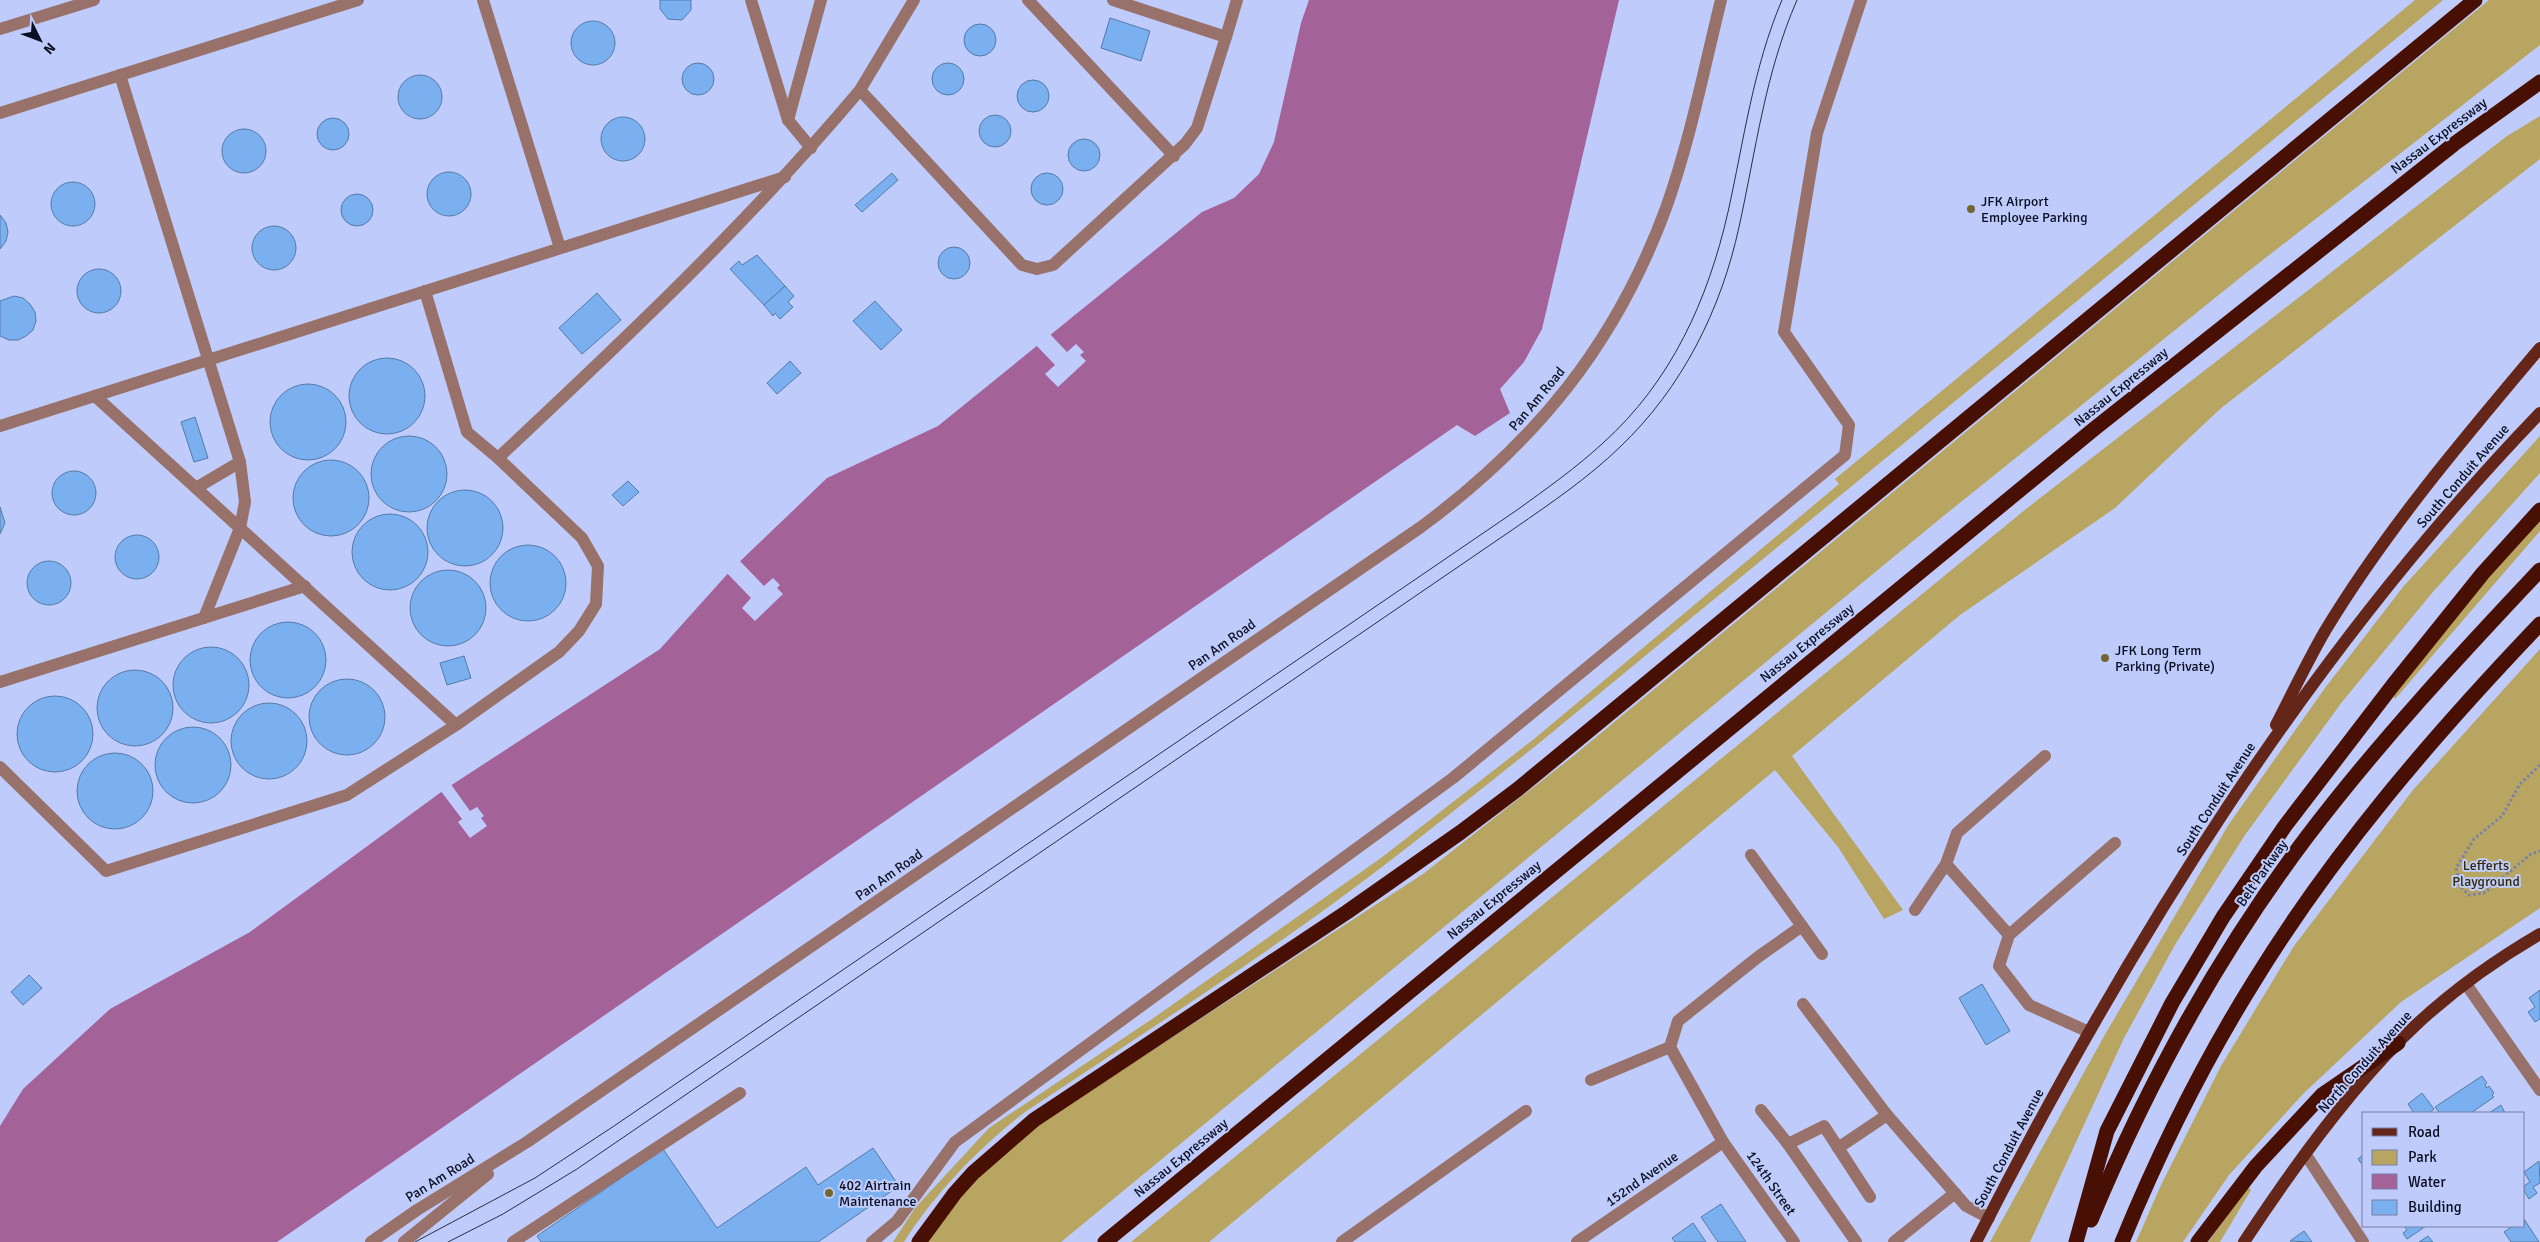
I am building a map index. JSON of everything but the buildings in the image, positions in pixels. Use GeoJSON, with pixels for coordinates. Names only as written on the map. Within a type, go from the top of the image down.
{"type":"FeatureCollection","features":[{"type":"Feature","properties":{"kind":"highway"},"geometry":{"type":"LineString","coordinates":[[919,1242],[955,1193],[992,1154],[1014,1135],[1061,1101],[1347,912],[1518,789],[2475,0]]}},
{"type":"Feature","properties":{"kind":"highway"},"geometry":{"type":"LineString","coordinates":[[2454,144],[2540,72]]}},
{"type":"Feature","properties":{"kind":"highway","name":"Nassau Expressway"},"geometry":{"type":"LineString","coordinates":[[1105,1242],[2094,429],[2454,144],[2540,82]]}},
{"type":"Feature","properties":{"kind":"highway"},"geometry":{"type":"LineString","coordinates":[[2076,1242],[2106,1131],[2172,1002],[2223,917],[2285,826],[2408,665],[2483,573],[2540,510]]}},
{"type":"Feature","properties":{"kind":"highway","name":"Belt Parkway"},"geometry":{"type":"LineString","coordinates":[[2081,1242],[2124,1142],[2167,1058],[2207,986],[2265,896],[2312,831],[2373,754],[2540,570]]}},
{"type":"Feature","properties":{"kind":"highway"},"geometry":{"type":"LineString","coordinates":[[2122,1242],[2161,1152],[2195,1083],[2273,951],[2333,865],[2398,783],[2540,624]]}},
{"type":"Feature","properties":{"kind":"highway"},"geometry":{"type":"LineString","coordinates":[[2198,1242],[2256,1166],[2322,1095],[2398,1043]]}},
{"type":"Feature","properties":{"kind":"main road"},"geometry":{"type":"LineString","coordinates":[[2254,766],[2324,632],[2359,578],[2442,467],[2540,348]]}},
{"type":"Feature","properties":{"kind":"main road","name":"South Conduit Avenue"},"geometry":{"type":"LineString","coordinates":[[1976,1242],[2089,1032],[2159,914],[2254,766],[2302,699],[2403,568],[2459,501],[2540,412]]}},
{"type":"Feature","properties":{"kind":"main road","name":"North Conduit Avenue"},"geometry":{"type":"LineString","coordinates":[[2244,1242],[2306,1155],[2398,1043],[2426,1016],[2466,984],[2540,934]]}},
{"type":"Feature","properties":{"kind":"street"},"geometry":{"type":"LineString","coordinates":[[0,29],[94,0]]}},
{"type":"Feature","properties":{"kind":"street"},"geometry":{"type":"LineString","coordinates":[[0,113],[358,0]]}},
{"type":"Feature","properties":{"kind":"street"},"geometry":{"type":"LineString","coordinates":[[484,0],[560,248]]}},
{"type":"Feature","properties":{"kind":"street"},"geometry":{"type":"LineString","coordinates":[[751,0],[788,120],[811,148]]}},
{"type":"Feature","properties":{"kind":"street"},"geometry":{"type":"LineString","coordinates":[[788,120],[821,0]]}},
{"type":"Feature","properties":{"kind":"street"},"geometry":{"type":"LineString","coordinates":[[498,458],[667,299],[785,177],[860,90],[914,0]]}},
{"type":"Feature","properties":{"kind":"street"},"geometry":{"type":"LineString","coordinates":[[1028,0],[1174,156]]}},
{"type":"Feature","properties":{"kind":"street"},"geometry":{"type":"LineString","coordinates":[[1113,0],[1226,37]]}},
{"type":"Feature","properties":{"kind":"street"},"geometry":{"type":"LineString","coordinates":[[860,90],[1022,265],[1037,269],[1053,265],[1174,156],[1198,128],[1237,0]]}},
{"type":"Feature","properties":{"kind":"street","name":"Pan Am Road"},"geometry":{"type":"LineString","coordinates":[[371,1242],[417,1210],[527,1142],[1421,527],[1468,490],[1510,453],[1537,424],[1587,361],[1615,318],[1643,264],[1676,179],[1721,0]]}},
{"type":"Feature","properties":{"kind":"street"},"geometry":{"type":"LineString","coordinates":[[872,1242],[897,1221],[955,1142],[1453,778],[1846,455],[1850,424],[1784,332],[1817,133],[1861,0]]}},
{"type":"Feature","properties":{"kind":"street"},"geometry":{"type":"LineString","coordinates":[[120,75],[240,462],[245,502],[240,528],[204,618]]}},
{"type":"Feature","properties":{"kind":"street"},"geometry":{"type":"LineString","coordinates":[[0,426],[785,177]]}},
{"type":"Feature","properties":{"kind":"street"},"geometry":{"type":"LineString","coordinates":[[0,767],[106,871],[347,795],[456,725],[559,652],[579,631],[596,604],[598,566],[582,538],[498,458],[467,432],[425,291]]}},
{"type":"Feature","properties":{"kind":"street"},"geometry":{"type":"LineString","coordinates":[[95,396],[456,725]]}},
{"type":"Feature","properties":{"kind":"street"},"geometry":{"type":"LineString","coordinates":[[196,488],[240,462]]}},
{"type":"Feature","properties":{"kind":"street"},"geometry":{"type":"LineString","coordinates":[[0,682],[304,586]]}},
{"type":"Feature","properties":{"kind":"street"},"geometry":{"type":"LineString","coordinates":[[1915,910],[1946,864],[1956,833],[2046,756]]}},
{"type":"Feature","properties":{"kind":"street"},"geometry":{"type":"LineString","coordinates":[[2089,1032],[2029,1005],[1998,966],[2009,935],[2115,843]]}},
{"type":"Feature","properties":{"kind":"street"},"geometry":{"type":"LineString","coordinates":[[1751,855],[1822,954]]}},
{"type":"Feature","properties":{"kind":"street"},"geometry":{"type":"LineString","coordinates":[[1946,864],[2009,935]]}},
{"type":"Feature","properties":{"kind":"street"},"geometry":{"type":"LineString","coordinates":[[1591,1080],[1670,1047],[1678,1021],[1758,957],[1802,926]]}},
{"type":"Feature","properties":{"kind":"street"},"geometry":{"type":"LineString","coordinates":[[2466,984],[2540,1090]]}},
{"type":"Feature","properties":{"kind":"street"},"geometry":{"type":"LineString","coordinates":[[1803,1004],[1886,1115],[1966,1206],[1989,1218]]}},
{"type":"Feature","properties":{"kind":"street","name":"124th Street"},"geometry":{"type":"LineString","coordinates":[[1670,1047],[1723,1142],[1794,1242]]}},
{"type":"Feature","properties":{"kind":"street"},"geometry":{"type":"LineString","coordinates":[[513,1242],[740,1093]]}},
{"type":"Feature","properties":{"kind":"street"},"geometry":{"type":"LineString","coordinates":[[1761,1110],[1788,1144],[1856,1242]]}},
{"type":"Feature","properties":{"kind":"street"},"geometry":{"type":"LineString","coordinates":[[1342,1242],[1526,1111]]}},
{"type":"Feature","properties":{"kind":"street"},"geometry":{"type":"LineString","coordinates":[[1838,1148],[1886,1115]]}},
{"type":"Feature","properties":{"kind":"street"},"geometry":{"type":"LineString","coordinates":[[1788,1144],[1824,1126],[1870,1197]]}},
{"type":"Feature","properties":{"kind":"street","name":"Pan Am Road"},"geometry":{"type":"LineString","coordinates":[[404,1242],[527,1142]]}},
{"type":"Feature","properties":{"kind":"street","name":"152nd Avenue"},"geometry":{"type":"LineString","coordinates":[[1577,1242],[1723,1142]]}},
{"type":"Feature","properties":{"kind":"street"},"geometry":{"type":"LineString","coordinates":[[2306,1155],[2363,1242]]}},
{"type":"Feature","properties":{"kind":"street"},"geometry":{"type":"LineString","coordinates":[[1894,1242],[1955,1193]]}},
{"type":"Feature","properties":{"kind":"path"},"geometry":{"type":"LineString","coordinates":[[2540,765],[2520,784],[2502,816],[2474,839],[2456,868],[2460,886],[2469,895],[2484,893],[2531,854],[2540,851]]}},
{"type":"Feature","properties":{"kind":"green space"},"geometry":{"type":"Polygon","coordinates":[[[2415,0],[2443,0],[1538,744],[1430,830],[1284,939],[1025,1112],[1007,1126],[974,1156],[944,1188],[904,1242],[893,1242],[915,1208],[989,1128],[1152,1019],[1381,858],[1534,739],[1839,484],[1835,479],[2415,0]]]}},
{"type":"Feature","properties":{"kind":"green space"},"geometry":{"type":"Polygon","coordinates":[[[2489,0],[2540,0],[2540,45],[2246,273],[1941,518],[1061,1242],[926,1242],[984,1168],[1039,1124],[1423,874],[1572,757],[2489,0]]]}},
{"type":"Feature","properties":{"kind":"green space"},"geometry":{"type":"Polygon","coordinates":[[[2540,116],[2540,159],[2220,409],[2115,508],[1960,615],[1792,756],[1903,910],[1884,919],[1838,847],[1775,770],[1209,1242],[1131,1242],[2026,509],[2507,136],[2540,116]]]}},
{"type":"Feature","properties":{"kind":"green space"},"geometry":{"type":"Polygon","coordinates":[[[2540,436],[2540,473],[2432,593],[2342,702],[2245,835],[2176,943],[2124,1038],[2030,1242],[1990,1242],[2107,1031],[2229,824],[2325,688],[2403,587],[2540,436]]]}},
{"type":"Feature","properties":{"kind":"green space"},"geometry":{"type":"Polygon","coordinates":[[[2540,514],[2540,531],[2395,699],[2391,692],[2540,514]]]}},
{"type":"Feature","properties":{"kind":"green space","name":"Lefferts Playground"},"geometry":{"type":"Polygon","coordinates":[[[2540,649],[2540,908],[2401,1002],[2303,1094],[2229,1175],[2183,1242],[2136,1242],[2162,1183],[2221,1066],[2294,946],[2413,790],[2540,649]]]}},
{"type":"Feature","properties":{"kind":"green space"},"geometry":{"type":"Polygon","coordinates":[[[2248,1187],[2251,1190],[2220,1242],[2208,1242],[2248,1187]]]}},
{"type":"Feature","properties":{"kind":"water"},"geometry":{"type":"Polygon","coordinates":[[[1309,0],[1619,0],[1542,329],[1524,362],[1500,389],[1510,413],[1475,436],[1457,425],[277,1242],[0,1242],[0,1126],[23,1089],[110,1009],[250,932],[444,790],[660,649],[731,570],[827,478],[938,426],[1202,212],[1234,198],[1259,174],[1274,142],[1301,23],[1309,0]]]}},
{"type":"Feature","properties":{"kind":"pier"},"geometry":{"type":"Polygon","coordinates":[[[1049,333],[1067,352],[1076,344],[1084,352],[1080,355],[1086,361],[1058,387],[1045,374],[1055,365],[1035,344],[1049,333]]]}},
{"type":"Feature","properties":{"kind":"pier"},"geometry":{"type":"Polygon","coordinates":[[[738,559],[764,586],[773,578],[780,585],[777,588],[783,594],[755,621],[742,608],[751,598],[726,572],[738,559]]]}},
{"type":"Feature","properties":{"kind":"pier"},"geometry":{"type":"Polygon","coordinates":[[[450,783],[470,811],[477,807],[484,816],[481,818],[487,826],[470,838],[458,822],[462,819],[440,790],[450,783]]]}},
{"type":"Feature","properties":{"kind":"tram line"},"geometry":{"type":"LineString","coordinates":[[415,1242],[535,1178],[614,1126],[1517,510],[1572,470],[1603,443],[1648,394],[1684,338],[1698,308],[1720,245],[1756,78],[1782,0]]}},
{"type":"Feature","properties":{"kind":"tram line"},"geometry":{"type":"LineString","coordinates":[[448,1242],[503,1214],[577,1169],[1515,528],[1569,490],[1620,447],[1642,424],[1680,373],[1710,318],[1722,288],[1739,227],[1769,84],[1777,55],[1797,0]]}},
{"type":"Feature","properties":{"kind":"place","name":"JFK Airport Employee Parking"},"geometry":{"type":"Point","coordinates":[1971,209]}},
{"type":"Feature","properties":{"kind":"place","name":"JFK Long Term Parking (Private)"},"geometry":{"type":"Point","coordinates":[2105,658]}},
{"type":"Feature","properties":{"kind":"place","name":"402 Airtrain Maintenance"},"geometry":{"type":"Point","coordinates":[829,1193]}}]}
